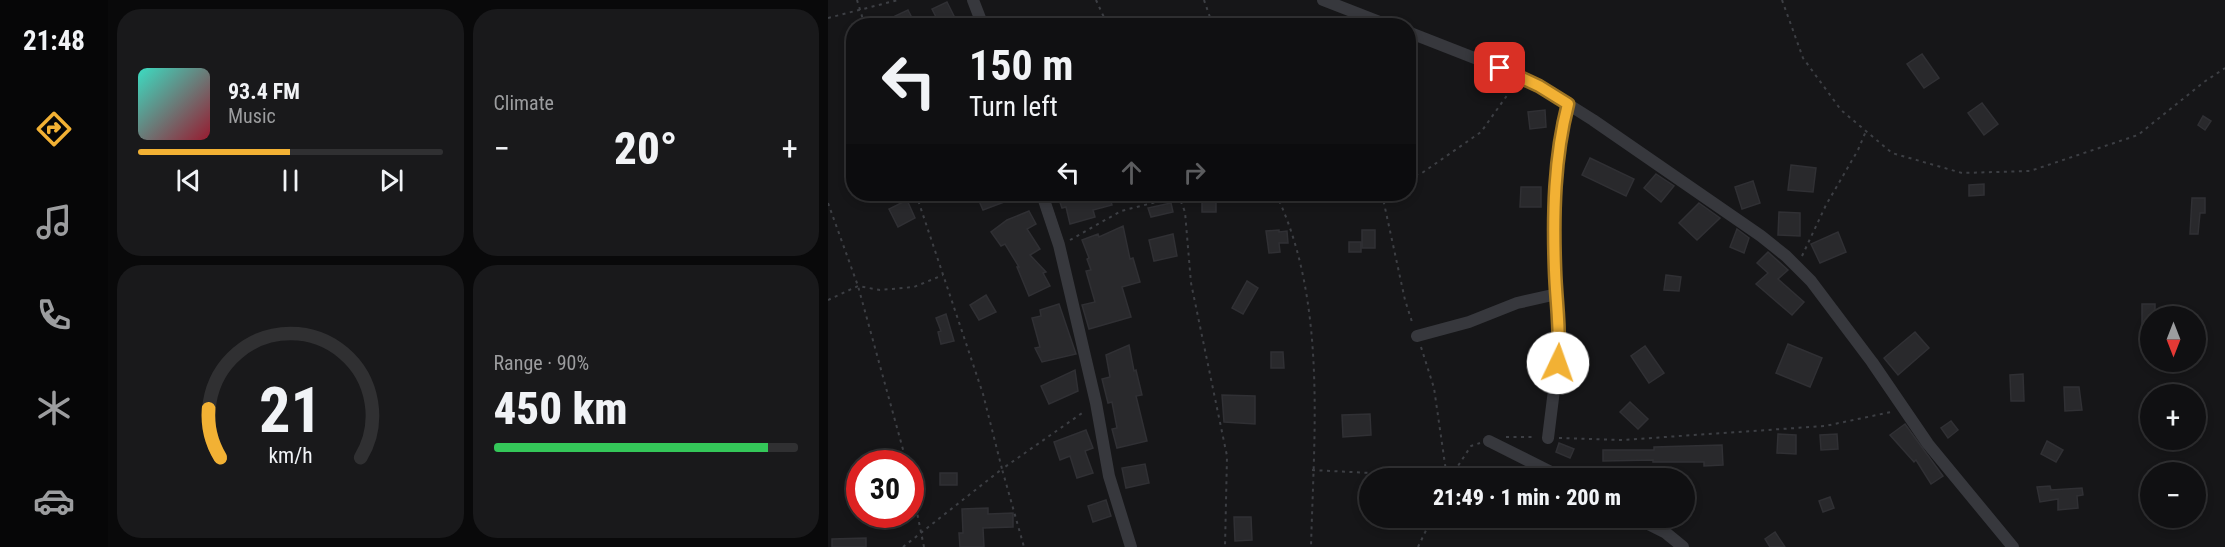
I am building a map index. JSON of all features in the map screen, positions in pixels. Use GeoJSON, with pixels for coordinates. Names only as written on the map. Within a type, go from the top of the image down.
{"type":"FeatureCollection","features":[{"type":"Feature","properties":{"kind":"street"},"geometry":{"type":"LineString","coordinates":[[973,0],[980,18]]}},
{"type":"Feature","properties":{"kind":"street"},"geometry":{"type":"LineString","coordinates":[[1323,0],[1369,18]]}},
{"type":"Feature","properties":{"kind":"street"},"geometry":{"type":"LineString","coordinates":[[1416,35],[1520,76],[1568,104],[1761,236],[1796,266],[1811,281],[1872,362],[1928,444],[2013,547]]}},
{"type":"Feature","properties":{"kind":"street"},"geometry":{"type":"LineString","coordinates":[[1548,438],[1560,342],[1555,195],[1561,132],[1568,104]]}},
{"type":"Feature","properties":{"kind":"street"},"geometry":{"type":"LineString","coordinates":[[1044,201],[1059,245],[1096,403],[1109,476],[1131,547]]}},
{"type":"Feature","properties":{"kind":"street"},"geometry":{"type":"LineString","coordinates":[[1417,336],[1469,322],[1516,303],[1557,294]]}},
{"type":"Feature","properties":{"kind":"street"},"geometry":{"type":"LineString","coordinates":[[1489,441],[1543,468]]}},
{"type":"Feature","properties":{"kind":"street"},"geometry":{"type":"LineString","coordinates":[[1656,528],[1683,547]]}},
{"type":"Feature","properties":{"kind":"path"},"geometry":{"type":"LineString","coordinates":[[857,0],[862,18]]}},
{"type":"Feature","properties":{"kind":"path"},"geometry":{"type":"LineString","coordinates":[[828,18],[898,0]]}},
{"type":"Feature","properties":{"kind":"path"},"geometry":{"type":"LineString","coordinates":[[1096,0],[1104,18]]}},
{"type":"Feature","properties":{"kind":"path"},"geometry":{"type":"LineString","coordinates":[[1204,0],[1210,18]]}},
{"type":"Feature","properties":{"kind":"path"},"geometry":{"type":"LineString","coordinates":[[1782,0],[1803,58],[1842,110],[1892,153],[1962,173],[2030,171],[2138,135],[2225,68]]}},
{"type":"Feature","properties":{"kind":"path"},"geometry":{"type":"LineString","coordinates":[[1416,175],[1422,173],[1481,132],[1520,76]]}},
{"type":"Feature","properties":{"kind":"path"},"geometry":{"type":"LineString","coordinates":[[1796,266],[1866,131]]}},
{"type":"Feature","properties":{"kind":"path"},"geometry":{"type":"LineString","coordinates":[[918,201],[983,394],[1024,547]]}},
{"type":"Feature","properties":{"kind":"path"},"geometry":{"type":"LineString","coordinates":[[1059,245],[1121,211],[1157,201]]}},
{"type":"Feature","properties":{"kind":"path"},"geometry":{"type":"LineString","coordinates":[[1181,201],[1185,212],[1191,283],[1227,456],[1225,547]]}},
{"type":"Feature","properties":{"kind":"path"},"geometry":{"type":"LineString","coordinates":[[1280,201],[1289,220],[1307,291],[1314,380],[1311,547]]}},
{"type":"Feature","properties":{"kind":"path"},"geometry":{"type":"LineString","coordinates":[[828,203],[858,286],[903,450]]}},
{"type":"Feature","properties":{"kind":"path"},"geometry":{"type":"LineString","coordinates":[[828,300],[858,286],[880,290],[914,287],[943,275]]}},
{"type":"Feature","properties":{"kind":"path"},"geometry":{"type":"LineString","coordinates":[[903,547],[1002,469],[1096,403]]}},
{"type":"Feature","properties":{"kind":"path"},"geometry":{"type":"LineString","coordinates":[[1457,468],[1471,446],[1507,436],[1622,440],[1825,426],[1904,409]]}},
{"type":"Feature","properties":{"kind":"path"},"geometry":{"type":"LineString","coordinates":[[1312,470],[1359,472]]}},
{"type":"Feature","properties":{"kind":"path"},"geometry":{"type":"LineString","coordinates":[[921,528],[924,547]]}},
{"type":"Feature","properties":{"kind":"path"},"geometry":{"type":"LineString","coordinates":[[1418,547],[1427,528]]}},
{"type":"Feature","properties":{"kind":"building"},"geometry":{"type":"Polygon","coordinates":[[[947,2],[955,18],[936,18],[932,9],[947,2]]]}},
{"type":"Feature","properties":{"kind":"building"},"geometry":{"type":"Polygon","coordinates":[[[908,10],[912,18],[896,18],[895,16],[908,10]]]}},
{"type":"Feature","properties":{"kind":"building"},"geometry":{"type":"Polygon","coordinates":[[[1922,54],[1939,78],[1924,88],[1907,64],[1922,54]]]}},
{"type":"Feature","properties":{"kind":"building"},"geometry":{"type":"Polygon","coordinates":[[[1982,103],[1998,124],[1984,135],[1968,113],[1982,103]]]}},
{"type":"Feature","properties":{"kind":"building"},"geometry":{"type":"Polygon","coordinates":[[[1545,110],[1546,127],[1530,129],[1528,112],[1545,110]]]}},
{"type":"Feature","properties":{"kind":"building"},"geometry":{"type":"Polygon","coordinates":[[[2203,116],[2211,121],[2205,130],[2198,125],[2203,116]]]}},
{"type":"Feature","properties":{"kind":"building"},"geometry":{"type":"Polygon","coordinates":[[[1590,158],[1634,179],[1626,196],[1582,175],[1590,158]]]}},
{"type":"Feature","properties":{"kind":"building"},"geometry":{"type":"Polygon","coordinates":[[[1791,165],[1816,168],[1813,192],[1788,190],[1791,165]]]}},
{"type":"Feature","properties":{"kind":"building"},"geometry":{"type":"Polygon","coordinates":[[[1656,174],[1674,186],[1661,202],[1644,188],[1656,174]]]}},
{"type":"Feature","properties":{"kind":"building"},"geometry":{"type":"Polygon","coordinates":[[[1753,181],[1760,203],[1742,209],[1735,187],[1753,181]]]}},
{"type":"Feature","properties":{"kind":"building"},"geometry":{"type":"Polygon","coordinates":[[[1984,184],[1984,195],[1969,196],[1969,185],[1984,184]]]}},
{"type":"Feature","properties":{"kind":"building"},"geometry":{"type":"Polygon","coordinates":[[[1521,187],[1541,187],[1541,207],[1520,207],[1521,187]]]}},
{"type":"Feature","properties":{"kind":"building"},"geometry":{"type":"Polygon","coordinates":[[[2192,198],[2205,198],[2205,213],[2200,213],[2198,234],[2190,234],[2192,198]]]}},
{"type":"Feature","properties":{"kind":"building"},"geometry":{"type":"Polygon","coordinates":[[[907,201],[915,218],[898,227],[889,209],[907,201]]]}},
{"type":"Feature","properties":{"kind":"building"},"geometry":{"type":"Polygon","coordinates":[[[979,201],[1006,201],[1004,202],[983,210],[979,201]]]}},
{"type":"Feature","properties":{"kind":"building"},"geometry":{"type":"Polygon","coordinates":[[[1060,201],[1111,201],[1112,205],[1093,210],[1095,217],[1070,224],[1066,207],[1062,208],[1060,201]]]}},
{"type":"Feature","properties":{"kind":"building"},"geometry":{"type":"Polygon","coordinates":[[[1202,201],[1216,201],[1216,212],[1202,212],[1202,201]]]}},
{"type":"Feature","properties":{"kind":"building"},"geometry":{"type":"Polygon","coordinates":[[[1171,203],[1173,212],[1151,217],[1148,208],[1171,203]]]}},
{"type":"Feature","properties":{"kind":"building"},"geometry":{"type":"Polygon","coordinates":[[[1699,203],[1720,218],[1697,240],[1679,223],[1699,203]]]}},
{"type":"Feature","properties":{"kind":"building"},"geometry":{"type":"Polygon","coordinates":[[[1029,211],[1036,224],[1027,229],[1040,249],[1030,255],[1046,272],[1043,273],[1050,286],[1029,296],[1017,267],[1019,267],[1005,244],[1001,246],[991,232],[1007,220],[1029,211]]]}},
{"type":"Feature","properties":{"kind":"building"},"geometry":{"type":"Polygon","coordinates":[[[1779,212],[1800,213],[1800,236],[1778,235],[1779,212]]]}},
{"type":"Feature","properties":{"kind":"building"},"geometry":{"type":"Polygon","coordinates":[[[1123,226],[1130,259],[1133,258],[1140,282],[1122,287],[1131,317],[1089,329],[1082,305],[1095,302],[1086,271],[1091,270],[1087,259],[1089,258],[1082,240],[1098,234],[1099,237],[1123,226]]]}},
{"type":"Feature","properties":{"kind":"building"},"geometry":{"type":"Polygon","coordinates":[[[1737,229],[1749,238],[1744,253],[1730,247],[1737,229]]]}},
{"type":"Feature","properties":{"kind":"building"},"geometry":{"type":"Polygon","coordinates":[[[1279,230],[1279,232],[1287,231],[1288,243],[1279,243],[1280,252],[1269,253],[1266,231],[1279,230]]]}},
{"type":"Feature","properties":{"kind":"building"},"geometry":{"type":"Polygon","coordinates":[[[1362,230],[1375,230],[1375,248],[1362,248],[1362,230]]]}},
{"type":"Feature","properties":{"kind":"building"},"geometry":{"type":"Polygon","coordinates":[[[1838,232],[1846,252],[1820,263],[1811,244],[1838,232]]]}},
{"type":"Feature","properties":{"kind":"building"},"geometry":{"type":"Polygon","coordinates":[[[1173,234],[1177,256],[1154,261],[1149,240],[1173,234]]]}},
{"type":"Feature","properties":{"kind":"building"},"geometry":{"type":"Polygon","coordinates":[[[1349,242],[1361,242],[1361,252],[1349,252],[1349,242]]]}},
{"type":"Feature","properties":{"kind":"building"},"geometry":{"type":"Polygon","coordinates":[[[1768,252],[1788,270],[1778,279],[1804,302],[1792,315],[1756,284],[1768,273],[1757,263],[1768,252]]]}},
{"type":"Feature","properties":{"kind":"building"},"geometry":{"type":"Polygon","coordinates":[[[1666,275],[1681,277],[1679,291],[1664,290],[1666,275]]]}},
{"type":"Feature","properties":{"kind":"building"},"geometry":{"type":"Polygon","coordinates":[[[1247,281],[1258,288],[1243,314],[1232,308],[1247,281]]]}},
{"type":"Feature","properties":{"kind":"building"},"geometry":{"type":"Polygon","coordinates":[[[986,295],[996,312],[979,320],[970,305],[986,295]]]}},
{"type":"Feature","properties":{"kind":"building"},"geometry":{"type":"Polygon","coordinates":[[[1059,304],[1076,354],[1042,362],[1035,348],[1040,347],[1032,318],[1041,316],[1040,310],[1059,304]]]}},
{"type":"Feature","properties":{"kind":"building"},"geometry":{"type":"Polygon","coordinates":[[[2142,304],[2155,304],[2155,306],[2142,306],[2142,304]]]}},
{"type":"Feature","properties":{"kind":"building"},"geometry":{"type":"Polygon","coordinates":[[[946,314],[954,341],[941,344],[938,332],[941,331],[936,318],[946,314]]]}},
{"type":"Feature","properties":{"kind":"building"},"geometry":{"type":"Polygon","coordinates":[[[1915,332],[1929,348],[1898,375],[1884,358],[1915,332]]]}},
{"type":"Feature","properties":{"kind":"building"},"geometry":{"type":"Polygon","coordinates":[[[1788,344],[1822,358],[1810,387],[1776,373],[1788,344]]]}},
{"type":"Feature","properties":{"kind":"building"},"geometry":{"type":"Polygon","coordinates":[[[1129,345],[1142,395],[1136,396],[1147,441],[1117,448],[1112,429],[1117,428],[1112,402],[1108,403],[1102,379],[1110,377],[1106,355],[1129,345]]]}},
{"type":"Feature","properties":{"kind":"building"},"geometry":{"type":"Polygon","coordinates":[[[1645,346],[1664,373],[1649,383],[1631,356],[1645,346]]]}},
{"type":"Feature","properties":{"kind":"building"},"geometry":{"type":"Polygon","coordinates":[[[1271,352],[1283,352],[1284,368],[1271,368],[1271,352]]]}},
{"type":"Feature","properties":{"kind":"building"},"geometry":{"type":"Polygon","coordinates":[[[1075,370],[1078,391],[1049,404],[1041,386],[1075,370]]]}},
{"type":"Feature","properties":{"kind":"building"},"geometry":{"type":"Polygon","coordinates":[[[2023,374],[2024,401],[2011,401],[2010,375],[2023,374]]]}},
{"type":"Feature","properties":{"kind":"building"},"geometry":{"type":"Polygon","coordinates":[[[2064,387],[2079,387],[2082,410],[2065,411],[2064,387]]]}},
{"type":"Feature","properties":{"kind":"building"},"geometry":{"type":"Polygon","coordinates":[[[1222,395],[1255,396],[1255,424],[1224,422],[1222,395]]]}},
{"type":"Feature","properties":{"kind":"building"},"geometry":{"type":"Polygon","coordinates":[[[1630,402],[1648,419],[1638,429],[1620,412],[1630,402]]]}},
{"type":"Feature","properties":{"kind":"building"},"geometry":{"type":"Polygon","coordinates":[[[1370,414],[1371,435],[1343,437],[1342,415],[1370,414]]]}},
{"type":"Feature","properties":{"kind":"building"},"geometry":{"type":"Polygon","coordinates":[[[1951,421],[1958,430],[1948,438],[1941,428],[1951,421]]]}},
{"type":"Feature","properties":{"kind":"building"},"geometry":{"type":"Polygon","coordinates":[[[1905,424],[1943,476],[1931,484],[1916,460],[1914,462],[1890,435],[1905,424]]]}},
{"type":"Feature","properties":{"kind":"building"},"geometry":{"type":"Polygon","coordinates":[[[1086,430],[1093,448],[1085,451],[1093,473],[1077,478],[1070,456],[1060,460],[1054,442],[1086,430]]]}},
{"type":"Feature","properties":{"kind":"building"},"geometry":{"type":"Polygon","coordinates":[[[1778,434],[1796,435],[1796,454],[1777,453],[1778,434]]]}},
{"type":"Feature","properties":{"kind":"building"},"geometry":{"type":"Polygon","coordinates":[[[1837,434],[1838,449],[1821,450],[1820,435],[1837,434]]]}},
{"type":"Feature","properties":{"kind":"building"},"geometry":{"type":"Polygon","coordinates":[[[2047,441],[2063,450],[2056,462],[2041,454],[2047,441]]]}},
{"type":"Feature","properties":{"kind":"building"},"geometry":{"type":"Polygon","coordinates":[[[1559,443],[1574,449],[1570,458],[1556,452],[1559,443]]]}},
{"type":"Feature","properties":{"kind":"building"},"geometry":{"type":"Polygon","coordinates":[[[1722,445],[1723,465],[1704,466],[1704,462],[1653,462],[1653,460],[1603,461],[1603,450],[1654,450],[1654,447],[1722,445]]]}},
{"type":"Feature","properties":{"kind":"building"},"geometry":{"type":"Polygon","coordinates":[[[1145,464],[1149,483],[1126,488],[1122,468],[1145,464]]]}},
{"type":"Feature","properties":{"kind":"building"},"geometry":{"type":"Polygon","coordinates":[[[940,473],[957,473],[957,485],[940,485],[940,473]]]}},
{"type":"Feature","properties":{"kind":"building"},"geometry":{"type":"Polygon","coordinates":[[[2050,486],[2051,490],[2082,488],[2083,495],[2077,496],[2078,508],[2058,510],[2058,499],[2040,502],[2037,487],[2050,486]]]}},
{"type":"Feature","properties":{"kind":"building"},"geometry":{"type":"Polygon","coordinates":[[[1830,497],[1834,508],[1823,512],[1819,501],[1830,497]]]}},
{"type":"Feature","properties":{"kind":"building"},"geometry":{"type":"Polygon","coordinates":[[[1106,500],[1111,516],[1093,522],[1088,506],[1106,500]]]}},
{"type":"Feature","properties":{"kind":"building"},"geometry":{"type":"Polygon","coordinates":[[[988,508],[988,514],[1013,513],[1013,527],[983,528],[984,547],[960,547],[959,533],[963,533],[962,509],[988,508]]]}},
{"type":"Feature","properties":{"kind":"building"},"geometry":{"type":"Polygon","coordinates":[[[1234,517],[1251,517],[1252,540],[1235,541],[1234,517]]]}},
{"type":"Feature","properties":{"kind":"building"},"geometry":{"type":"Polygon","coordinates":[[[1775,532],[1785,547],[1770,547],[1765,539],[1775,532]]]}},
{"type":"Feature","properties":{"kind":"building"},"geometry":{"type":"Polygon","coordinates":[[[866,538],[866,547],[832,547],[832,539],[866,538]]]}},
{"type":"Feature","properties":{"kind":"route"},"geometry":{"type":"LineString","coordinates":[[1500,68],[1539,86],[1568,104],[1561,132],[1555,195],[1555,268],[1560,342],[1558,363]]}}]}
